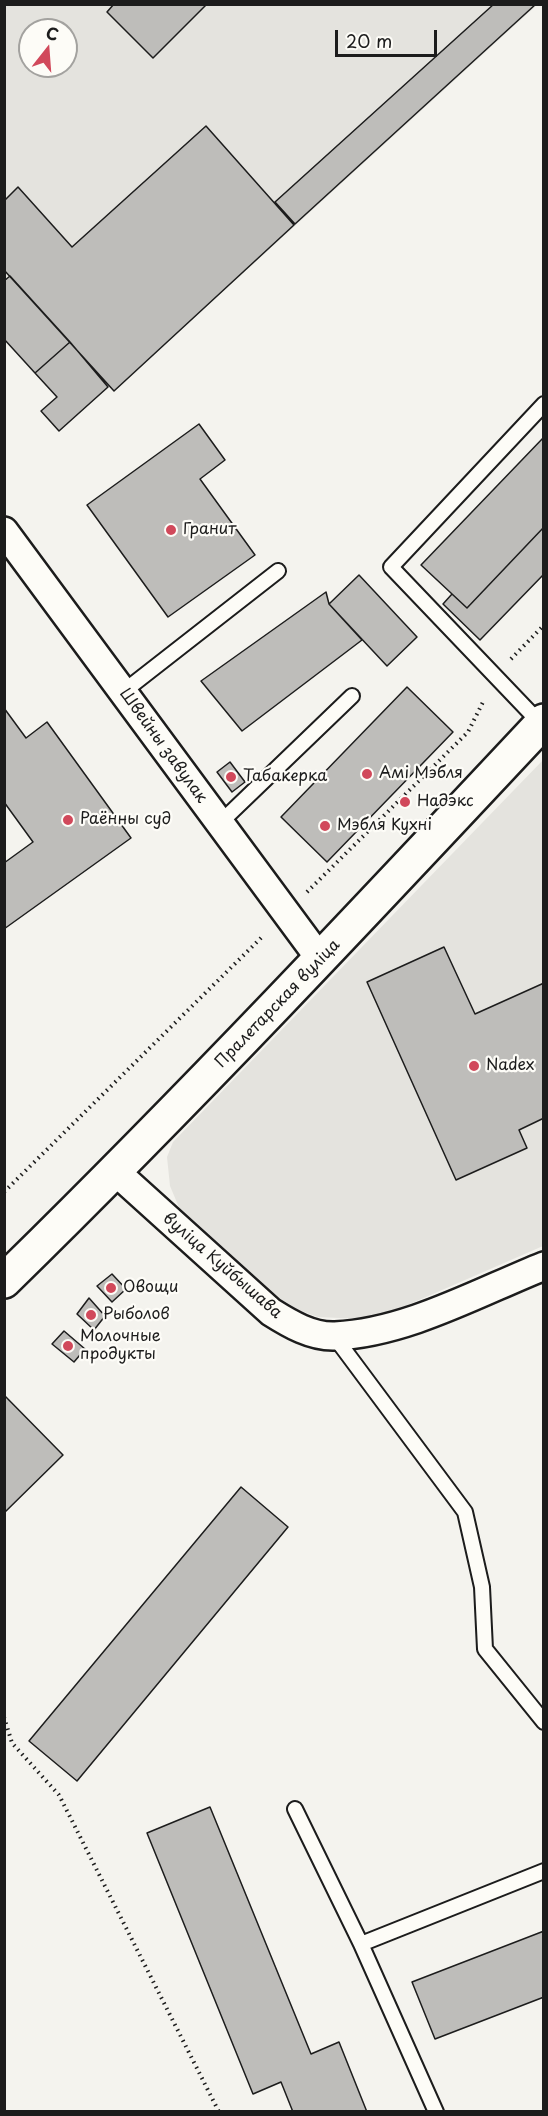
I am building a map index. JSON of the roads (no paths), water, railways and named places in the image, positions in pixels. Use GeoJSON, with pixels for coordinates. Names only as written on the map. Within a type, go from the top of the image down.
{"type":"FeatureCollection","features":[{"type":"Feature","properties":{"kind":"main road","name":"Пралетарская вуліца"},"geometry":{"type":"LineString","coordinates":[[4,1281],[116,1172],[321,960],[542,722]]}},
{"type":"Feature","properties":{"kind":"street","name":"Швейны завулак"},"geometry":{"type":"LineString","coordinates":[[4,531],[321,960]]}},
{"type":"Feature","properties":{"kind":"street","name":"вуліца Куйбышава"},"geometry":{"type":"LineString","coordinates":[[116,1172],[271,1312],[291,1324],[333,1336],[401,1324],[543,1266]]}},
{"type":"Feature","properties":{"kind":"lane"},"geometry":{"type":"LineString","coordinates":[[542,722],[495,677],[391,567],[543,404]]}},
{"type":"Feature","properties":{"kind":"lane"},"geometry":{"type":"LineString","coordinates":[[123,692],[278,571]]}},
{"type":"Feature","properties":{"kind":"lane"},"geometry":{"type":"LineString","coordinates":[[220,823],[352,696]]}},
{"type":"Feature","properties":{"kind":"lane"},"geometry":{"type":"LineString","coordinates":[[333,1336],[465,1512],[482,1587],[485,1649],[543,1722]]}},
{"type":"Feature","properties":{"kind":"lane"},"geometry":{"type":"LineString","coordinates":[[295,1809],[362,1944],[436,2112]]}},
{"type":"Feature","properties":{"kind":"lane"},"geometry":{"type":"LineString","coordinates":[[362,1944],[543,1871]]}},
{"type":"Feature","properties":{"kind":"place","name":"Гранит"},"geometry":{"type":"Point","coordinates":[171,530]}},
{"type":"Feature","properties":{"kind":"place","name":"Амі Мэбля"},"geometry":{"type":"Point","coordinates":[367,774]}},
{"type":"Feature","properties":{"kind":"place","name":"Табакерка"},"geometry":{"type":"Point","coordinates":[231,777]}},
{"type":"Feature","properties":{"kind":"place","name":"Надэкс"},"geometry":{"type":"Point","coordinates":[405,802]}},
{"type":"Feature","properties":{"kind":"place","name":"Раённы суд"},"geometry":{"type":"Point","coordinates":[68,820]}},
{"type":"Feature","properties":{"kind":"place","name":"Мэбля Кухні"},"geometry":{"type":"Point","coordinates":[325,826]}},
{"type":"Feature","properties":{"kind":"place","name":"Nadex"},"geometry":{"type":"Point","coordinates":[474,1066]}},
{"type":"Feature","properties":{"kind":"place","name":"Овощи"},"geometry":{"type":"Point","coordinates":[111,1288]}},
{"type":"Feature","properties":{"kind":"place","name":"Рыболов"},"geometry":{"type":"Point","coordinates":[91,1315]}},
{"type":"Feature","properties":{"kind":"place","name":"Молочные продукты"},"geometry":{"type":"Point","coordinates":[68,1346]}}]}
